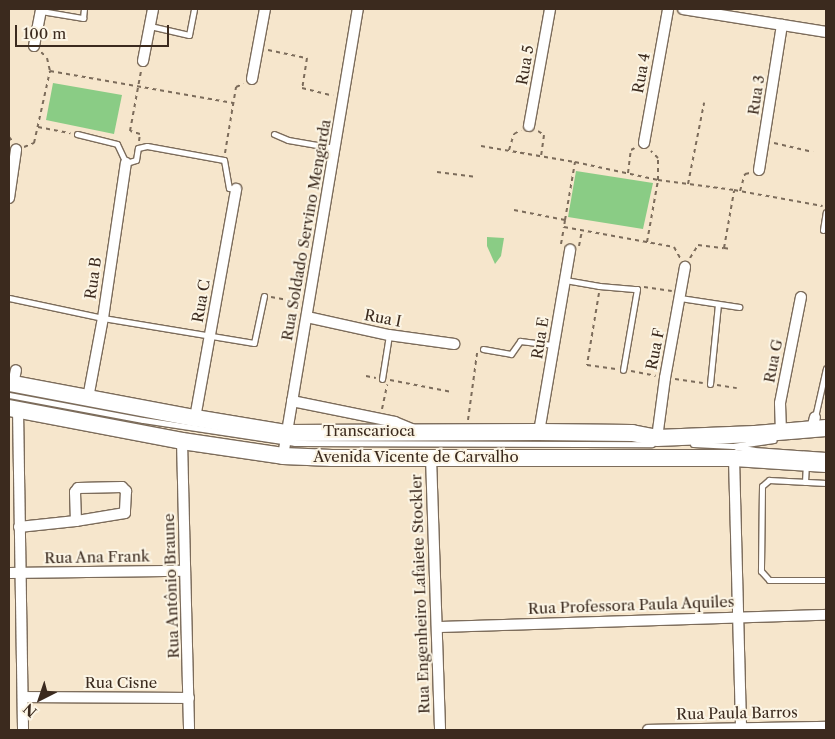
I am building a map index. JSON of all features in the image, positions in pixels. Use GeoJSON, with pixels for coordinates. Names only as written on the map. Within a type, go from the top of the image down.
{"type":"FeatureCollection","features":[{"type":"Feature","properties":{"kind":"main road","name":"Avenida Vicente de Carvalho"},"geometry":{"type":"LineString","coordinates":[[12,383],[195,418],[285,444],[421,432],[632,433],[657,438],[780,436],[818,424]]}},
{"type":"Feature","properties":{"kind":"main road","name":"Avenida Vicente de Carvalho"},"geometry":{"type":"LineString","coordinates":[[13,409],[182,441],[285,444],[431,457],[734,452],[806,463],[826,464]]}},
{"type":"Feature","properties":{"kind":"street"},"geometry":{"type":"LineString","coordinates":[[143,61],[153,9]]}},
{"type":"Feature","properties":{"kind":"street"},"geometry":{"type":"LineString","coordinates":[[252,80],[265,9]]}},
{"type":"Feature","properties":{"kind":"street","name":"Rua Soldado Servino Mengarda"},"geometry":{"type":"LineString","coordinates":[[285,444],[358,9]]}},
{"type":"Feature","properties":{"kind":"street","name":"Rua 5"},"geometry":{"type":"LineString","coordinates":[[529,126],[550,9]]}},
{"type":"Feature","properties":{"kind":"street","name":"Rua 4"},"geometry":{"type":"LineString","coordinates":[[644,143],[668,9]]}},
{"type":"Feature","properties":{"kind":"street"},"geometry":{"type":"LineString","coordinates":[[682,9],[826,32]]}},
{"type":"Feature","properties":{"kind":"street"},"geometry":{"type":"LineString","coordinates":[[34,46],[41,10]]}},
{"type":"Feature","properties":{"kind":"street","name":"Rua 3"},"geometry":{"type":"LineString","coordinates":[[759,170],[782,25]]}},
{"type":"Feature","properties":{"kind":"street"},"geometry":{"type":"LineString","coordinates":[[9,198],[16,150]]}},
{"type":"Feature","properties":{"kind":"street","name":"Rua B"},"geometry":{"type":"LineString","coordinates":[[88,398],[103,318],[126,163]]}},
{"type":"Feature","properties":{"kind":"street","name":"Rua C"},"geometry":{"type":"LineString","coordinates":[[195,418],[236,189]]}},
{"type":"Feature","properties":{"kind":"street","name":"Rua E"},"geometry":{"type":"LineString","coordinates":[[539,432],[570,250]]}},
{"type":"Feature","properties":{"kind":"street","name":"Rua F"},"geometry":{"type":"LineString","coordinates":[[657,438],[664,378],[685,267]]}},
{"type":"Feature","properties":{"kind":"street","name":"Rua G"},"geometry":{"type":"LineString","coordinates":[[780,436],[780,404],[801,297]]}},
{"type":"Feature","properties":{"kind":"street","name":"Rua I"},"geometry":{"type":"LineString","coordinates":[[306,317],[389,335],[454,344]]}},
{"type":"Feature","properties":{"kind":"street","name":"Avenida Vicente de Carvalho"},"geometry":{"type":"LineString","coordinates":[[292,401],[381,419],[421,432]]}},
{"type":"Feature","properties":{"kind":"street"},"geometry":{"type":"LineString","coordinates":[[13,409],[19,527],[23,730]]}},
{"type":"Feature","properties":{"kind":"street","name":"Rua Antônio Braune"},"geometry":{"type":"LineString","coordinates":[[182,441],[189,730]]}},
{"type":"Feature","properties":{"kind":"street"},"geometry":{"type":"LineString","coordinates":[[734,452],[741,729]]}},
{"type":"Feature","properties":{"kind":"street","name":"Rua Engenheiro Lafaiete Stockler"},"geometry":{"type":"LineString","coordinates":[[431,457],[440,730]]}},
{"type":"Feature","properties":{"kind":"street"},"geometry":{"type":"LineString","coordinates":[[19,527],[76,521],[125,513],[126,491],[122,487],[78,488],[75,492],[76,521]]}},
{"type":"Feature","properties":{"kind":"street","name":"Rua Ana Frank"},"geometry":{"type":"LineString","coordinates":[[9,573],[185,571]]}},
{"type":"Feature","properties":{"kind":"street","name":"Rua Professora Paula Aquiles"},"geometry":{"type":"LineString","coordinates":[[437,627],[737,616],[826,615]]}},
{"type":"Feature","properties":{"kind":"street","name":"Rua Cisne"},"geometry":{"type":"LineString","coordinates":[[23,697],[189,698]]}},
{"type":"Feature","properties":{"kind":"street","name":"Rua Paula Barros"},"geometry":{"type":"LineString","coordinates":[[648,730],[826,727]]}},
{"type":"Feature","properties":{"kind":"lane"},"geometry":{"type":"LineString","coordinates":[[41,10],[83,18],[84,9]]}},
{"type":"Feature","properties":{"kind":"lane"},"geometry":{"type":"LineString","coordinates":[[150,26],[190,35],[194,9]]}},
{"type":"Feature","properties":{"kind":"lane"},"geometry":{"type":"LineString","coordinates":[[77,134],[117,144],[126,163],[136,160],[138,148],[147,146],[224,160],[229,188],[236,189]]}},
{"type":"Feature","properties":{"kind":"lane"},"geometry":{"type":"LineString","coordinates":[[274,134],[288,140],[334,148]]}},
{"type":"Feature","properties":{"kind":"lane"},"geometry":{"type":"LineString","coordinates":[[824,230],[826,212]]}},
{"type":"Feature","properties":{"kind":"lane"},"geometry":{"type":"LineString","coordinates":[[565,280],[600,286],[637,289],[623,370]]}},
{"type":"Feature","properties":{"kind":"lane"},"geometry":{"type":"LineString","coordinates":[[680,295],[740,307]]}},
{"type":"Feature","properties":{"kind":"lane"},"geometry":{"type":"LineString","coordinates":[[9,298],[103,318],[254,343],[264,296]]}},
{"type":"Feature","properties":{"kind":"lane"},"geometry":{"type":"LineString","coordinates":[[710,384],[718,304]]}},
{"type":"Feature","properties":{"kind":"lane"},"geometry":{"type":"LineString","coordinates":[[382,379],[389,335]]}},
{"type":"Feature","properties":{"kind":"lane"},"geometry":{"type":"LineString","coordinates":[[483,349],[511,354],[520,341],[554,346]]}},
{"type":"Feature","properties":{"kind":"lane"},"geometry":{"type":"LineString","coordinates":[[818,424],[826,368]]}},
{"type":"Feature","properties":{"kind":"lane","name":"Transcarioca"},"geometry":{"type":"LineString","coordinates":[[12,383],[144,420],[285,444],[680,444]]}},
{"type":"Feature","properties":{"kind":"lane"},"geometry":{"type":"LineString","coordinates":[[734,452],[780,436]]}},
{"type":"Feature","properties":{"kind":"lane"},"geometry":{"type":"LineString","coordinates":[[690,444],[734,452],[754,450],[826,455]]}},
{"type":"Feature","properties":{"kind":"lane"},"geometry":{"type":"LineString","coordinates":[[805,482],[806,463]]}},
{"type":"Feature","properties":{"kind":"lane"},"geometry":{"type":"LineString","coordinates":[[826,483],[769,480],[762,486],[761,571],[769,580],[826,580]]}},
{"type":"Feature","properties":{"kind":"path"},"geometry":{"type":"LineString","coordinates":[[16,150],[34,143],[50,71],[47,58],[34,46]]}},
{"type":"Feature","properties":{"kind":"path"},"geometry":{"type":"LineString","coordinates":[[258,48],[307,58],[302,88],[343,99]]}},
{"type":"Feature","properties":{"kind":"path"},"geometry":{"type":"LineString","coordinates":[[138,148],[140,134],[130,131],[143,61]]}},
{"type":"Feature","properties":{"kind":"path"},"geometry":{"type":"LineString","coordinates":[[50,71],[233,102]]}},
{"type":"Feature","properties":{"kind":"path"},"geometry":{"type":"LineString","coordinates":[[224,160],[236,88],[252,80]]}},
{"type":"Feature","properties":{"kind":"path"},"geometry":{"type":"LineString","coordinates":[[688,184],[704,103]]}},
{"type":"Feature","properties":{"kind":"path"},"geometry":{"type":"LineString","coordinates":[[509,150],[514,134],[529,126],[544,135],[541,156]]}},
{"type":"Feature","properties":{"kind":"path"},"geometry":{"type":"LineString","coordinates":[[38,127],[77,134]]}},
{"type":"Feature","properties":{"kind":"path"},"geometry":{"type":"LineString","coordinates":[[764,140],[813,152]]}},
{"type":"Feature","properties":{"kind":"path"},"geometry":{"type":"LineString","coordinates":[[628,173],[632,150],[644,143],[658,158],[658,180],[647,242]]}},
{"type":"Feature","properties":{"kind":"path"},"geometry":{"type":"LineString","coordinates":[[481,146],[575,162],[658,180],[734,190],[826,206]]}},
{"type":"Feature","properties":{"kind":"path"},"geometry":{"type":"LineString","coordinates":[[575,162],[564,227],[674,247],[685,267]]}},
{"type":"Feature","properties":{"kind":"path"},"geometry":{"type":"LineString","coordinates":[[740,191],[745,174],[759,170]]}},
{"type":"Feature","properties":{"kind":"path"},"geometry":{"type":"LineString","coordinates":[[437,172],[478,177]]}},
{"type":"Feature","properties":{"kind":"path"},"geometry":{"type":"LineString","coordinates":[[724,248],[734,190]]}},
{"type":"Feature","properties":{"kind":"path"},"geometry":{"type":"LineString","coordinates":[[514,210],[565,220]]}},
{"type":"Feature","properties":{"kind":"path"},"geometry":{"type":"LineString","coordinates":[[685,267],[698,245],[731,249]]}},
{"type":"Feature","properties":{"kind":"path"},"geometry":{"type":"LineString","coordinates":[[587,365],[600,286]]}},
{"type":"Feature","properties":{"kind":"path"},"geometry":{"type":"LineString","coordinates":[[637,289],[641,287],[680,295]]}},
{"type":"Feature","properties":{"kind":"path"},"geometry":{"type":"LineString","coordinates":[[264,296],[309,304]]}},
{"type":"Feature","properties":{"kind":"path"},"geometry":{"type":"LineString","coordinates":[[468,422],[477,348]]}},
{"type":"Feature","properties":{"kind":"path"},"geometry":{"type":"LineString","coordinates":[[366,376],[382,379]]}},
{"type":"Feature","properties":{"kind":"path"},"geometry":{"type":"LineString","coordinates":[[381,419],[388,380],[452,392]]}},
{"type":"Feature","properties":{"kind":"green space"},"geometry":{"type":"Polygon","coordinates":[[[53,83],[122,95],[114,134],[46,120],[53,83]]]}},
{"type":"Feature","properties":{"kind":"green space"},"geometry":{"type":"Polygon","coordinates":[[[576,171],[653,183],[643,229],[568,217],[576,171]]]}},
{"type":"Feature","properties":{"kind":"green space"},"geometry":{"type":"Polygon","coordinates":[[[487,237],[504,238],[501,256],[495,264],[487,246],[487,237]]]}}]}
